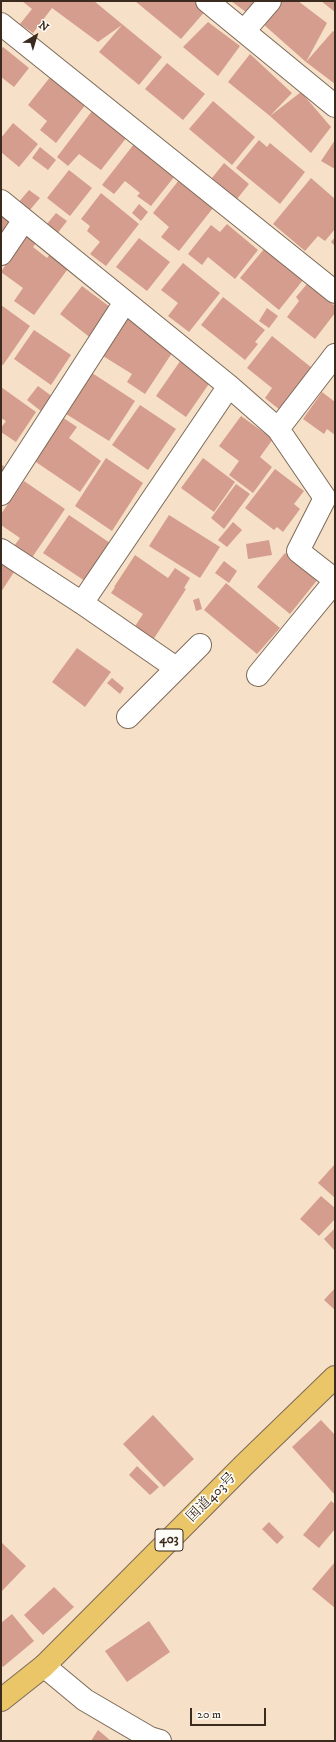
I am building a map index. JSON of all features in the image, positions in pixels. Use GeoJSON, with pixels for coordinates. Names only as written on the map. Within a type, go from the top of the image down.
{"type":"FeatureCollection","features":[{"type":"Feature","properties":{"kind":"highway","name":"国道403号"},"geometry":{"type":"LineString","coordinates":[[1,1700],[44,1666],[238,1471],[335,1377]]}},
{"type":"Feature","properties":{"kind":"street"},"geometry":{"type":"LineString","coordinates":[[207,1],[335,106]]}},
{"type":"Feature","properties":{"kind":"street"},"geometry":{"type":"LineString","coordinates":[[244,32],[270,1]]}},
{"type":"Feature","properties":{"kind":"street"},"geometry":{"type":"LineString","coordinates":[[1,24],[335,292]]}},
{"type":"Feature","properties":{"kind":"street"},"geometry":{"type":"LineString","coordinates":[[1,201],[229,386],[278,429],[325,498],[298,551],[335,581],[258,675]]}},
{"type":"Feature","properties":{"kind":"street"},"geometry":{"type":"LineString","coordinates":[[1,254],[24,220]]}},
{"type":"Feature","properties":{"kind":"street"},"geometry":{"type":"LineString","coordinates":[[1,494],[125,302]]}},
{"type":"Feature","properties":{"kind":"street"},"geometry":{"type":"LineString","coordinates":[[278,429],[328,379],[335,355]]}},
{"type":"Feature","properties":{"kind":"street"},"geometry":{"type":"LineString","coordinates":[[82,603],[229,386]]}},
{"type":"Feature","properties":{"kind":"street"},"geometry":{"type":"LineString","coordinates":[[1,550],[82,603],[176,668]]}},
{"type":"Feature","properties":{"kind":"street"},"geometry":{"type":"LineString","coordinates":[[128,717],[200,645]]}},
{"type":"Feature","properties":{"kind":"street"},"geometry":{"type":"LineString","coordinates":[[44,1666],[85,1700],[150,1738],[160,1741]]}},
{"type":"Feature","properties":{"kind":"building"},"geometry":{"type":"Polygon","coordinates":[[[22,1],[94,1],[162,57],[139,85],[99,52],[122,25],[98,42],[52,8],[33,33],[20,24],[32,9],[22,1]]]}},
{"type":"Feature","properties":{"kind":"building"},"geometry":{"type":"Polygon","coordinates":[[[135,1],[196,1],[207,9],[181,39],[135,1]]]}},
{"type":"Feature","properties":{"kind":"building"},"geometry":{"type":"Polygon","coordinates":[[[231,1],[261,1],[250,15],[231,1]]]}},
{"type":"Feature","properties":{"kind":"building"},"geometry":{"type":"Polygon","coordinates":[[[282,1],[298,1],[327,23],[306,62],[263,24],[282,1]]]}},
{"type":"Feature","properties":{"kind":"building"},"geometry":{"type":"Polygon","coordinates":[[[321,1],[335,1],[335,12],[321,1]]]}},
{"type":"Feature","properties":{"kind":"building"},"geometry":{"type":"Polygon","coordinates":[[[208,22],[240,46],[218,76],[183,47],[208,22]]]}},
{"type":"Feature","properties":{"kind":"building"},"geometry":{"type":"Polygon","coordinates":[[[333,31],[335,32],[335,84],[306,62],[333,31]]]}},
{"type":"Feature","properties":{"kind":"building"},"geometry":{"type":"Polygon","coordinates":[[[3,47],[29,68],[14,87],[1,77],[1,49],[3,47]]]}},
{"type":"Feature","properties":{"kind":"building"},"geometry":{"type":"Polygon","coordinates":[[[250,54],[292,93],[270,116],[228,82],[250,54]]]}},
{"type":"Feature","properties":{"kind":"building"},"geometry":{"type":"Polygon","coordinates":[[[167,63],[205,94],[183,120],[145,89],[167,63]]]}},
{"type":"Feature","properties":{"kind":"building"},"geometry":{"type":"Polygon","coordinates":[[[51,76],[86,104],[56,143],[40,130],[47,121],[28,105],[51,76]]]}},
{"type":"Feature","properties":{"kind":"building"},"geometry":{"type":"Polygon","coordinates":[[[301,92],[331,127],[311,153],[270,116],[301,92]]]}},
{"type":"Feature","properties":{"kind":"building"},"geometry":{"type":"Polygon","coordinates":[[[213,101],[255,137],[232,165],[189,129],[213,101]]]}},
{"type":"Feature","properties":{"kind":"building"},"geometry":{"type":"Polygon","coordinates":[[[92,111],[127,137],[101,170],[79,154],[68,166],[57,157],[92,111]]]}},
{"type":"Feature","properties":{"kind":"building"},"geometry":{"type":"Polygon","coordinates":[[[13,123],[38,144],[19,167],[1,152],[1,138],[13,123]]]}},
{"type":"Feature","properties":{"kind":"building"},"geometry":{"type":"Polygon","coordinates":[[[259,140],[267,147],[270,143],[305,172],[280,204],[236,168],[259,140]]]}},
{"type":"Feature","properties":{"kind":"building"},"geometry":{"type":"Polygon","coordinates":[[[335,140],[335,169],[321,161],[335,140]]]}},
{"type":"Feature","properties":{"kind":"building"},"geometry":{"type":"Polygon","coordinates":[[[134,144],[174,177],[151,206],[137,196],[140,193],[125,181],[114,194],[102,185],[134,144]]]}},
{"type":"Feature","properties":{"kind":"building"},"geometry":{"type":"Polygon","coordinates":[[[40,147],[56,160],[48,170],[32,158],[40,147]]]}},
{"type":"Feature","properties":{"kind":"building"},"geometry":{"type":"Polygon","coordinates":[[[224,163],[249,184],[237,199],[212,178],[224,163]]]}},
{"type":"Feature","properties":{"kind":"building"},"geometry":{"type":"Polygon","coordinates":[[[69,170],[92,188],[70,216],[47,198],[69,170]]]}},
{"type":"Feature","properties":{"kind":"building"},"geometry":{"type":"Polygon","coordinates":[[[311,178],[335,199],[335,229],[325,241],[318,236],[305,251],[273,224],[311,178]]]}},
{"type":"Feature","properties":{"kind":"building"},"geometry":{"type":"Polygon","coordinates":[[[179,180],[213,208],[179,251],[161,237],[169,227],[153,213],[179,180]]]}},
{"type":"Feature","properties":{"kind":"building"},"geometry":{"type":"Polygon","coordinates":[[[29,190],[40,198],[29,211],[18,203],[29,190]]]}},
{"type":"Feature","properties":{"kind":"building"},"geometry":{"type":"Polygon","coordinates":[[[101,193],[139,224],[106,266],[90,254],[100,242],[87,231],[90,226],[81,219],[101,193]]]}},
{"type":"Feature","properties":{"kind":"building"},"geometry":{"type":"Polygon","coordinates":[[[139,204],[148,212],[141,221],[132,213],[139,204]]]}},
{"type":"Feature","properties":{"kind":"building"},"geometry":{"type":"Polygon","coordinates":[[[1,209],[16,219],[1,241],[1,209]]]}},
{"type":"Feature","properties":{"kind":"building"},"geometry":{"type":"Polygon","coordinates":[[[56,213],[67,221],[57,234],[46,225],[56,213]]]}},
{"type":"Feature","properties":{"kind":"building"},"geometry":{"type":"Polygon","coordinates":[[[227,224],[258,250],[235,279],[208,257],[202,265],[188,254],[211,225],[220,232],[227,224]]]}},
{"type":"Feature","properties":{"kind":"building"},"geometry":{"type":"Polygon","coordinates":[[[27,231],[39,239],[33,247],[47,258],[52,252],[70,266],[34,315],[14,301],[23,288],[1,272],[27,231]]]}},
{"type":"Feature","properties":{"kind":"building"},"geometry":{"type":"Polygon","coordinates":[[[335,237],[335,246],[331,242],[335,237]]]}},
{"type":"Feature","properties":{"kind":"building"},"geometry":{"type":"Polygon","coordinates":[[[139,238],[170,262],[147,291],[116,267],[139,238]]]}},
{"type":"Feature","properties":{"kind":"building"},"geometry":{"type":"Polygon","coordinates":[[[264,249],[303,280],[279,310],[240,278],[264,249]]]}},
{"type":"Feature","properties":{"kind":"building"},"geometry":{"type":"Polygon","coordinates":[[[183,263],[220,293],[189,332],[168,316],[178,303],[161,290],[183,263]]]}},
{"type":"Feature","properties":{"kind":"building"},"geometry":{"type":"Polygon","coordinates":[[[307,284],[335,306],[335,313],[315,339],[287,317],[299,301],[296,297],[307,284]]]}},
{"type":"Feature","properties":{"kind":"building"},"geometry":{"type":"Polygon","coordinates":[[[82,286],[114,310],[92,339],[60,314],[82,286]]]}},
{"type":"Feature","properties":{"kind":"building"},"geometry":{"type":"Polygon","coordinates":[[[223,297],[265,330],[255,342],[258,344],[245,360],[201,325],[223,297]]]}},
{"type":"Feature","properties":{"kind":"building"},"geometry":{"type":"Polygon","coordinates":[[[1,305],[30,326],[3,365],[1,364],[1,305]]]}},
{"type":"Feature","properties":{"kind":"building"},"geometry":{"type":"Polygon","coordinates":[[[267,308],[278,316],[269,328],[259,321],[267,308]]]}},
{"type":"Feature","properties":{"kind":"building"},"geometry":{"type":"Polygon","coordinates":[[[129,316],[176,347],[145,394],[127,382],[132,374],[103,356],[129,316]]]}},
{"type":"Feature","properties":{"kind":"building"},"geometry":{"type":"Polygon","coordinates":[[[34,330],[71,355],[51,385],[14,359],[34,330]]]}},
{"type":"Feature","properties":{"kind":"building"},"geometry":{"type":"Polygon","coordinates":[[[272,336],[312,368],[280,410],[265,398],[272,388],[247,368],[272,336]]]}},
{"type":"Feature","properties":{"kind":"building"},"geometry":{"type":"Polygon","coordinates":[[[183,357],[213,378],[186,417],[156,396],[183,357]]]}},
{"type":"Feature","properties":{"kind":"building"},"geometry":{"type":"Polygon","coordinates":[[[89,371],[135,401],[109,441],[63,412],[89,371]]]}},
{"type":"Feature","properties":{"kind":"building"},"geometry":{"type":"Polygon","coordinates":[[[38,386],[53,397],[42,412],[27,400],[38,386]]]}},
{"type":"Feature","properties":{"kind":"building"},"geometry":{"type":"Polygon","coordinates":[[[1,387],[36,412],[16,442],[1,432],[1,428],[6,421],[1,418],[1,387]]]}},
{"type":"Feature","properties":{"kind":"building"},"geometry":{"type":"Polygon","coordinates":[[[322,392],[335,402],[335,435],[327,429],[324,434],[303,419],[322,392]]]}},
{"type":"Feature","properties":{"kind":"building"},"geometry":{"type":"Polygon","coordinates":[[[140,405],[176,429],[148,470],[112,445],[140,405]]]}},
{"type":"Feature","properties":{"kind":"building"},"geometry":{"type":"Polygon","coordinates":[[[59,415],[77,427],[69,438],[101,461],[80,492],[33,460],[59,415]]]}},
{"type":"Feature","properties":{"kind":"building"},"geometry":{"type":"Polygon","coordinates":[[[241,416],[273,439],[260,457],[272,467],[253,493],[229,475],[239,461],[219,446],[241,416]]]}},
{"type":"Feature","properties":{"kind":"building"},"geometry":{"type":"Polygon","coordinates":[[[106,458],[143,483],[112,531],[75,506],[106,458]]]}},
{"type":"Feature","properties":{"kind":"building"},"geometry":{"type":"Polygon","coordinates":[[[203,458],[235,482],[214,512],[181,488],[203,458]]]}},
{"type":"Feature","properties":{"kind":"building"},"geometry":{"type":"Polygon","coordinates":[[[1,464],[7,469],[1,477],[1,464]]]}},
{"type":"Feature","properties":{"kind":"building"},"geometry":{"type":"Polygon","coordinates":[[[275,469],[304,491],[294,504],[300,509],[283,532],[277,527],[274,530],[245,508],[275,469]]]}},
{"type":"Feature","properties":{"kind":"building"},"geometry":{"type":"Polygon","coordinates":[[[24,481],[65,509],[29,562],[11,550],[20,538],[1,525],[1,514],[24,481]]]}},
{"type":"Feature","properties":{"kind":"building"},"geometry":{"type":"Polygon","coordinates":[[[236,484],[250,494],[224,529],[211,518],[236,484]]]}},
{"type":"Feature","properties":{"kind":"building"},"geometry":{"type":"Polygon","coordinates":[[[69,515],[110,543],[85,581],[43,553],[69,515]]]}},
{"type":"Feature","properties":{"kind":"building"},"geometry":{"type":"Polygon","coordinates":[[[169,515],[220,547],[200,578],[149,546],[169,515]]]}},
{"type":"Feature","properties":{"kind":"building"},"geometry":{"type":"Polygon","coordinates":[[[233,522],[242,530],[227,547],[218,540],[233,522]]]}},
{"type":"Feature","properties":{"kind":"building"},"geometry":{"type":"Polygon","coordinates":[[[269,540],[272,555],[248,559],[246,544],[269,540]]]}},
{"type":"Feature","properties":{"kind":"building"},"geometry":{"type":"Polygon","coordinates":[[[285,553],[318,579],[290,614],[257,587],[285,553]]]}},
{"type":"Feature","properties":{"kind":"building"},"geometry":{"type":"Polygon","coordinates":[[[135,555],[168,578],[175,568],[190,578],[184,588],[186,589],[151,643],[132,631],[143,614],[111,593],[135,555]]]}},
{"type":"Feature","properties":{"kind":"building"},"geometry":{"type":"Polygon","coordinates":[[[1,559],[16,569],[1,592],[1,559]]]}},
{"type":"Feature","properties":{"kind":"building"},"geometry":{"type":"Polygon","coordinates":[[[224,561],[237,571],[229,583],[215,573],[224,561]]]}},
{"type":"Feature","properties":{"kind":"building"},"geometry":{"type":"Polygon","coordinates":[[[226,583],[280,628],[257,654],[204,610],[226,583]]]}},
{"type":"Feature","properties":{"kind":"building"},"geometry":{"type":"Polygon","coordinates":[[[199,598],[202,609],[196,611],[193,600],[199,598]]]}},
{"type":"Feature","properties":{"kind":"building"},"geometry":{"type":"Polygon","coordinates":[[[77,648],[111,672],[85,707],[52,682],[77,648]]]}},
{"type":"Feature","properties":{"kind":"building"},"geometry":{"type":"Polygon","coordinates":[[[112,678],[124,688],[120,694],[107,683],[112,678]]]}},
{"type":"Feature","properties":{"kind":"building"},"geometry":{"type":"Polygon","coordinates":[[[334,1165],[335,1166],[335,1198],[318,1183],[334,1165]]]}},
{"type":"Feature","properties":{"kind":"building"},"geometry":{"type":"Polygon","coordinates":[[[321,1196],[335,1208],[335,1219],[319,1236],[300,1219],[321,1196]]]}},
{"type":"Feature","properties":{"kind":"building"},"geometry":{"type":"Polygon","coordinates":[[[335,1228],[335,1251],[324,1239],[335,1228]]]}},
{"type":"Feature","properties":{"kind":"building"},"geometry":{"type":"Polygon","coordinates":[[[335,1288],[335,1310],[324,1300],[335,1288]]]}},
{"type":"Feature","properties":{"kind":"building"},"geometry":{"type":"Polygon","coordinates":[[[153,1415],[194,1459],[164,1487],[123,1444],[153,1415]]]}},
{"type":"Feature","properties":{"kind":"building"},"geometry":{"type":"Polygon","coordinates":[[[321,1420],[335,1435],[335,1495],[292,1447],[321,1420]]]}},
{"type":"Feature","properties":{"kind":"building"},"geometry":{"type":"Polygon","coordinates":[[[137,1466],[159,1487],[150,1495],[129,1475],[137,1466]]]}},
{"type":"Feature","properties":{"kind":"building"},"geometry":{"type":"Polygon","coordinates":[[[331,1501],[335,1504],[335,1529],[319,1548],[303,1535],[331,1501]]]}},
{"type":"Feature","properties":{"kind":"building"},"geometry":{"type":"Polygon","coordinates":[[[269,1522],[284,1537],[277,1544],[262,1529],[269,1522]]]}},
{"type":"Feature","properties":{"kind":"building"},"geometry":{"type":"Polygon","coordinates":[[[1,1542],[26,1566],[1,1592],[1,1542]]]}},
{"type":"Feature","properties":{"kind":"building"},"geometry":{"type":"Polygon","coordinates":[[[335,1562],[335,1608],[312,1589],[335,1562]]]}},
{"type":"Feature","properties":{"kind":"building"},"geometry":{"type":"Polygon","coordinates":[[[54,1587],[74,1607],[43,1635],[24,1615],[54,1587]]]}},
{"type":"Feature","properties":{"kind":"building"},"geometry":{"type":"Polygon","coordinates":[[[12,1614],[34,1641],[3,1667],[1,1664],[1,1623],[12,1614]]]}},
{"type":"Feature","properties":{"kind":"building"},"geometry":{"type":"Polygon","coordinates":[[[149,1621],[170,1652],[127,1682],[105,1651],[149,1621]]]}},
{"type":"Feature","properties":{"kind":"building"},"geometry":{"type":"Polygon","coordinates":[[[98,1730],[111,1741],[91,1741],[98,1730]]]}}]}
